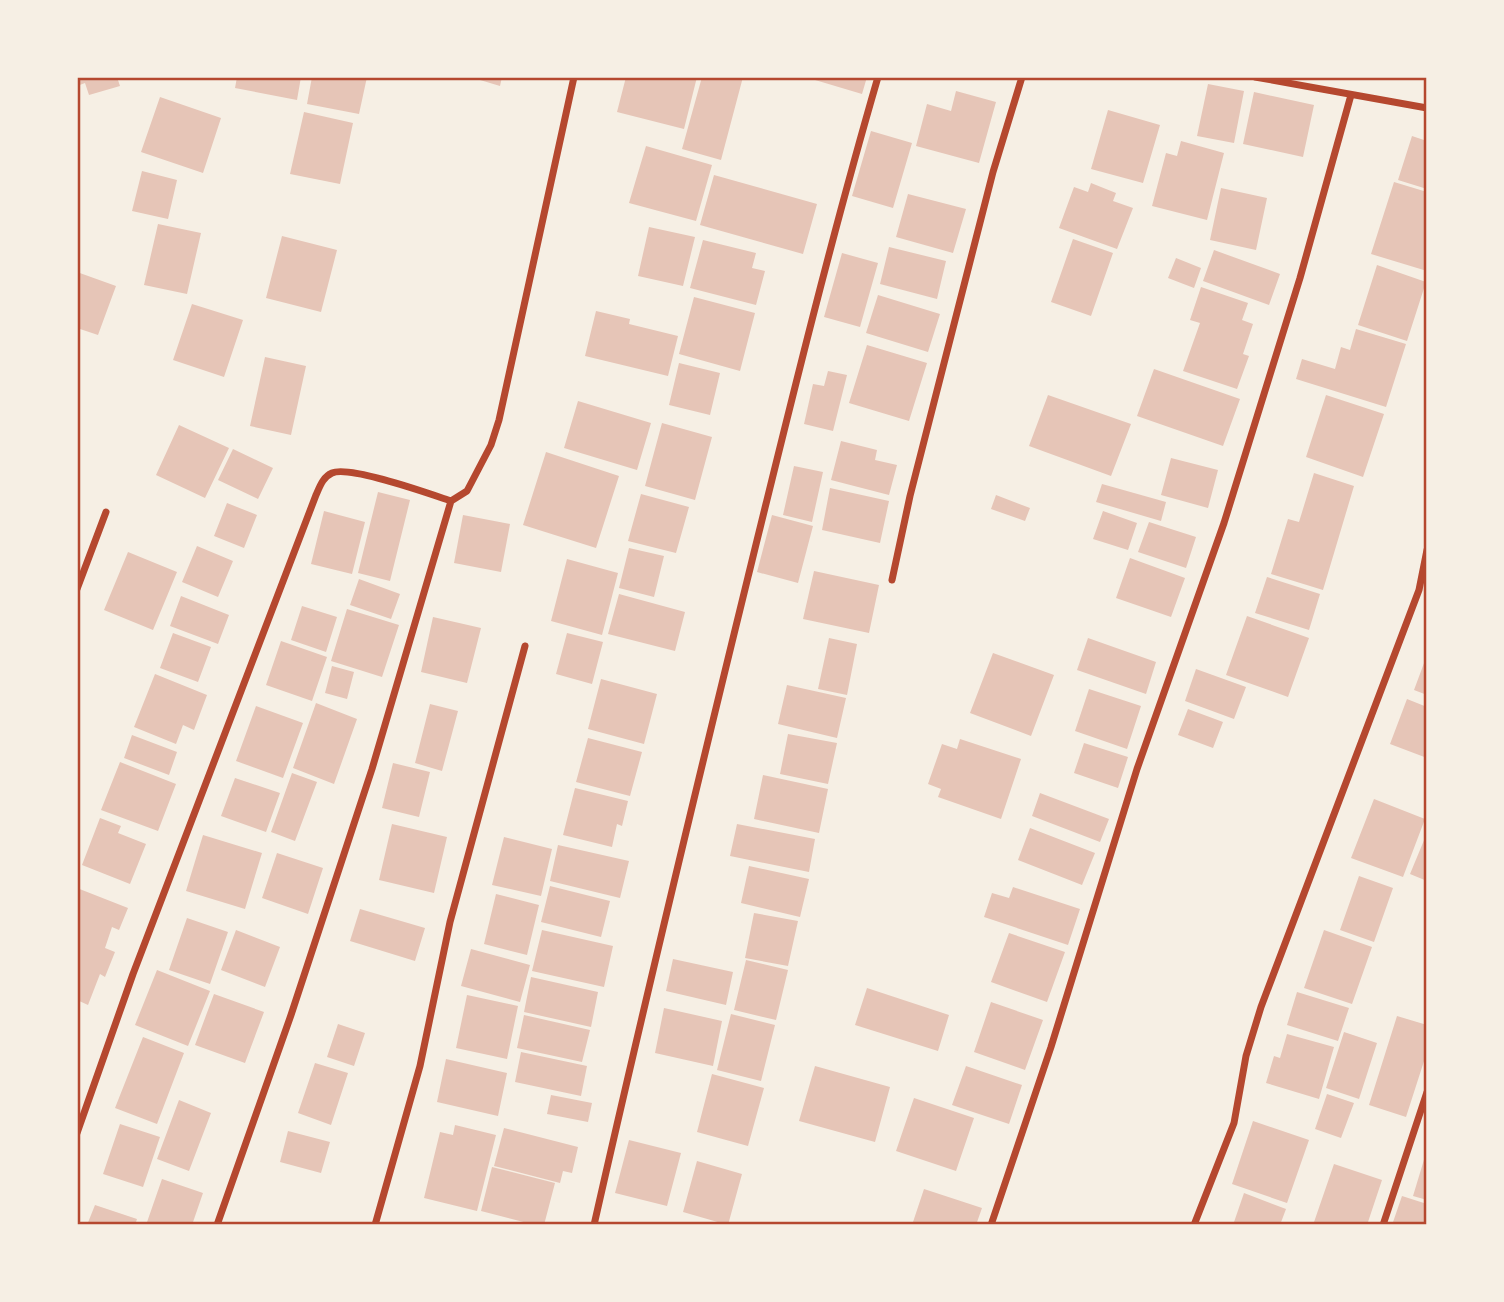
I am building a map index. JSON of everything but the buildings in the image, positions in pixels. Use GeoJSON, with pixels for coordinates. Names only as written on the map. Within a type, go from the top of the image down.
{"type":"FeatureCollection","features":[{"type":"Feature","properties":{"kind":"street"},"geometry":{"type":"LineString","coordinates":[[216,1225],[291,1015],[372,769],[451,501],[467,491],[491,445],[499,420],[574,77]]}},
{"type":"Feature","properties":{"kind":"street"},"geometry":{"type":"LineString","coordinates":[[594,1225],[665,913],[801,360],[878,77]]}},
{"type":"Feature","properties":{"kind":"street"},"geometry":{"type":"LineString","coordinates":[[892,580],[910,496],[989,185],[1022,77]]}},
{"type":"Feature","properties":{"kind":"street"},"geometry":{"type":"LineString","coordinates":[[1255,77],[1427,108]]}},
{"type":"Feature","properties":{"kind":"street"},"geometry":{"type":"LineString","coordinates":[[991,1225],[1051,1046],[1138,769],[1224,523],[1300,278],[1351,95]]}},
{"type":"Feature","properties":{"kind":"street"},"geometry":{"type":"LineString","coordinates":[[77,1133],[133,974],[323,480],[334,472],[344,471],[451,501]]}},
{"type":"Feature","properties":{"kind":"street"},"geometry":{"type":"LineString","coordinates":[[77,589],[106,512]]}},
{"type":"Feature","properties":{"kind":"street"},"geometry":{"type":"LineString","coordinates":[[1194,1225],[1234,1123],[1246,1056],[1261,1007],[1419,590],[1427,550]]}},
{"type":"Feature","properties":{"kind":"street"},"geometry":{"type":"LineString","coordinates":[[375,1225],[420,1066],[450,922],[525,646]]}},
{"type":"Feature","properties":{"kind":"street"},"geometry":{"type":"LineString","coordinates":[[1383,1225],[1427,1092]]}}]}
